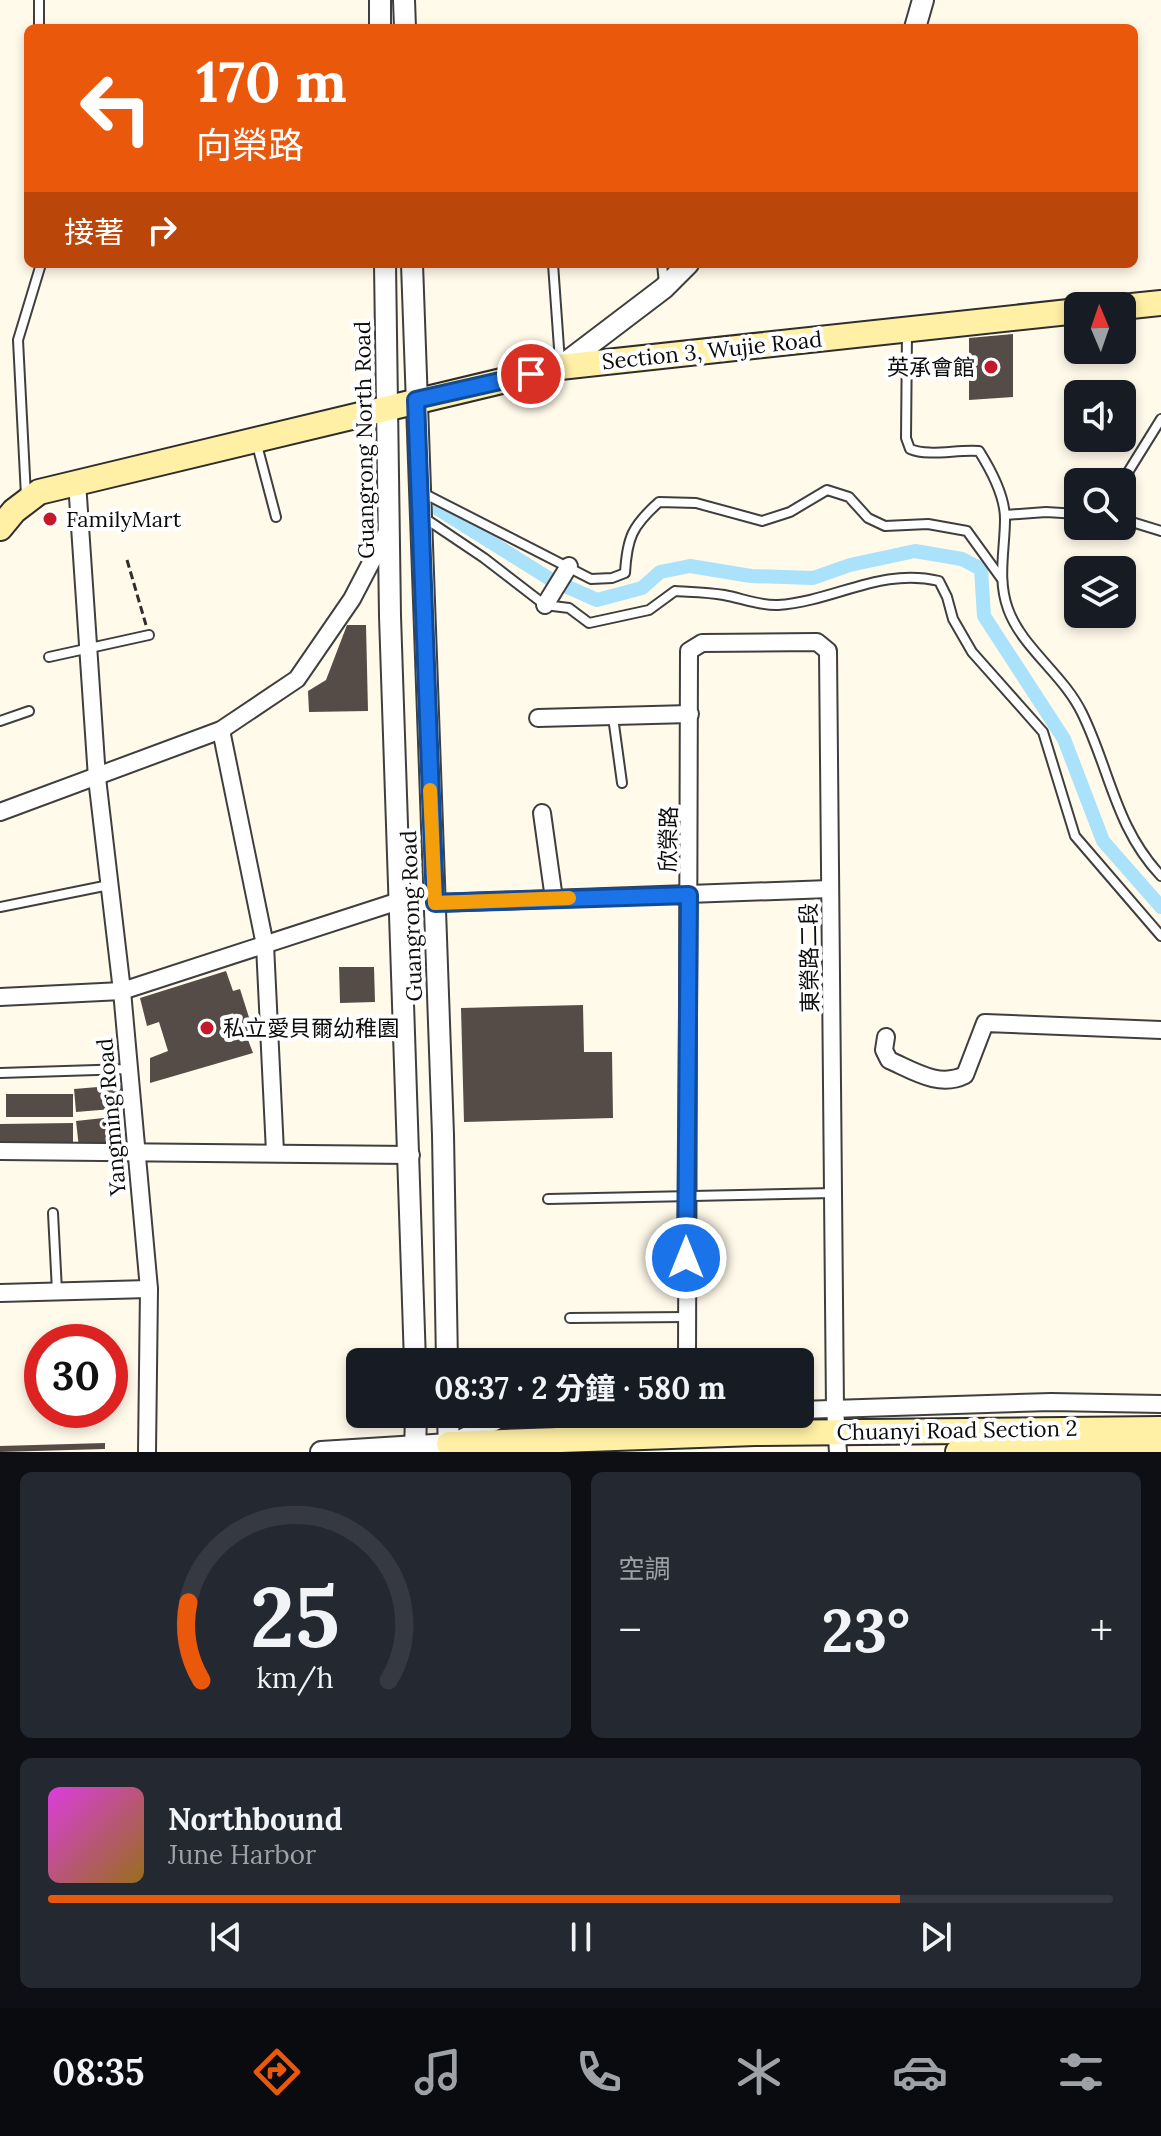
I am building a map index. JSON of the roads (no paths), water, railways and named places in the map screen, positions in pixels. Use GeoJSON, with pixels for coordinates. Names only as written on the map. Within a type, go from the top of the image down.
{"type":"FeatureCollection","features":[{"type":"Feature","properties":{"kind":"main road"},"geometry":{"type":"LineString","coordinates":[[1136,306],[1161,303]]}},
{"type":"Feature","properties":{"kind":"main road","name":"Section 3, Wujie Road"},"geometry":{"type":"LineString","coordinates":[[26,501],[39,492],[77,482],[560,367],[1064,312]]}},
{"type":"Feature","properties":{"kind":"main road"},"geometry":{"type":"LineString","coordinates":[[0,528],[26,501]]}},
{"type":"Feature","properties":{"kind":"main road","name":"Chuanyi Road Section 2"},"geometry":{"type":"LineString","coordinates":[[449,1448],[499,1440],[836,1431],[1161,1429]]}},
{"type":"Feature","properties":{"kind":"main road","name":"Chuanyi Road Section 2"},"geometry":{"type":"LineString","coordinates":[[958,1452],[1161,1450]]}},
{"type":"Feature","properties":{"kind":"street"},"geometry":{"type":"LineString","coordinates":[[380,0],[380,24]]}},
{"type":"Feature","properties":{"kind":"street"},"geometry":{"type":"LineString","coordinates":[[404,0],[405,24]]}},
{"type":"Feature","properties":{"kind":"street"},"geometry":{"type":"LineString","coordinates":[[916,24],[923,0]]}},
{"type":"Feature","properties":{"kind":"street","name":"Guangrong North Road"},"geometry":{"type":"LineString","coordinates":[[385,268],[390,616]]}},
{"type":"Feature","properties":{"kind":"street"},"geometry":{"type":"LineString","coordinates":[[412,268],[422,517]]}},
{"type":"Feature","properties":{"kind":"street"},"geometry":{"type":"LineString","coordinates":[[560,367],[664,288],[684,268]]}},
{"type":"Feature","properties":{"kind":"street","name":"Yangming Road"},"geometry":{"type":"LineString","coordinates":[[77,482],[97,778],[122,991],[149,1289],[147,1452]]}},
{"type":"Feature","properties":{"kind":"street","name":"Guangrong Road"},"geometry":{"type":"LineString","coordinates":[[422,517],[443,1135],[447,1348]]}},
{"type":"Feature","properties":{"kind":"street"},"geometry":{"type":"LineString","coordinates":[[0,812],[221,730],[297,679],[352,599],[391,526]]}},
{"type":"Feature","properties":{"kind":"street"},"geometry":{"type":"LineString","coordinates":[[545,605],[569,566]]}},
{"type":"Feature","properties":{"kind":"street","name":"Guangrong Road"},"geometry":{"type":"LineString","coordinates":[[390,616],[411,1155],[415,1348]]}},
{"type":"Feature","properties":{"kind":"street","name":"東榮路二段"},"geometry":{"type":"LineString","coordinates":[[689,651],[702,643],[817,642],[828,651],[836,1431]]}},
{"type":"Feature","properties":{"kind":"street","name":"欣榮路"},"geometry":{"type":"LineString","coordinates":[[687,1348],[689,651]]}},
{"type":"Feature","properties":{"kind":"street"},"geometry":{"type":"LineString","coordinates":[[538,718],[690,714]]}},
{"type":"Feature","properties":{"kind":"street"},"geometry":{"type":"LineString","coordinates":[[221,730],[265,945],[275,1152]]}},
{"type":"Feature","properties":{"kind":"street"},"geometry":{"type":"LineString","coordinates":[[542,813],[554,899]]}},
{"type":"Feature","properties":{"kind":"street"},"geometry":{"type":"LineString","coordinates":[[0,997],[122,991],[402,900],[435,903],[830,889]]}},
{"type":"Feature","properties":{"kind":"street"},"geometry":{"type":"LineString","coordinates":[[886,1037],[884,1050],[889,1060],[936,1080],[954,1081],[965,1075],[985,1023],[1161,1030]]}},
{"type":"Feature","properties":{"kind":"street"},"geometry":{"type":"LineString","coordinates":[[0,1151],[411,1155]]}},
{"type":"Feature","properties":{"kind":"street"},"geometry":{"type":"LineString","coordinates":[[0,1293],[149,1289]]}},
{"type":"Feature","properties":{"kind":"street","name":"Chuanyi Road Section 2"},"geometry":{"type":"LineString","coordinates":[[814,1418],[836,1431],[1051,1402],[1161,1404]]}},
{"type":"Feature","properties":{"kind":"street"},"geometry":{"type":"LineString","coordinates":[[415,1450],[416,1428]]}},
{"type":"Feature","properties":{"kind":"street"},"geometry":{"type":"LineString","coordinates":[[448,1428],[449,1448]]}},
{"type":"Feature","properties":{"kind":"street"},"geometry":{"type":"LineString","coordinates":[[321,1452],[449,1448],[485,1428]]}},
{"type":"Feature","properties":{"kind":"lane"},"geometry":{"type":"LineString","coordinates":[[39,0],[39,24]]}},
{"type":"Feature","properties":{"kind":"lane"},"geometry":{"type":"LineString","coordinates":[[26,501],[18,340],[40,268]]}},
{"type":"Feature","properties":{"kind":"lane"},"geometry":{"type":"LineString","coordinates":[[553,268],[560,367]]}},
{"type":"Feature","properties":{"kind":"lane"},"geometry":{"type":"LineString","coordinates":[[662,268],[664,288]]}},
{"type":"Feature","properties":{"kind":"lane"},"geometry":{"type":"LineString","coordinates":[[907,329],[906,438],[910,449],[920,453],[955,449],[979,451],[992,471],[1005,515],[1001,578],[1007,608],[1020,635],[1047,662],[1082,712],[1121,820],[1145,859],[1161,876]]}},
{"type":"Feature","properties":{"kind":"lane"},"geometry":{"type":"LineString","coordinates":[[1131,468],[1161,419]]}},
{"type":"Feature","properties":{"kind":"lane"},"geometry":{"type":"LineString","coordinates":[[255,440],[276,517]]}},
{"type":"Feature","properties":{"kind":"lane"},"geometry":{"type":"LineString","coordinates":[[421,492],[591,579],[612,578],[625,573],[627,541],[642,517],[659,502],[696,503],[762,521],[790,512],[827,490],[849,497],[868,518],[885,526],[928,524],[967,531],[1001,578]]}},
{"type":"Feature","properties":{"kind":"lane"},"geometry":{"type":"LineString","coordinates":[[1005,515],[1064,513]]}},
{"type":"Feature","properties":{"kind":"lane"},"geometry":{"type":"LineString","coordinates":[[422,517],[484,558],[545,605],[569,608],[589,623],[649,610],[675,591],[719,594],[773,606],[816,601],[873,580],[919,576],[939,581],[953,619],[972,652],[1043,732],[1075,836],[1161,936]]}},
{"type":"Feature","properties":{"kind":"lane"},"geometry":{"type":"LineString","coordinates":[[1136,523],[1161,531]]}},
{"type":"Feature","properties":{"kind":"lane"},"geometry":{"type":"LineString","coordinates":[[49,657],[149,635]]}},
{"type":"Feature","properties":{"kind":"lane"},"geometry":{"type":"LineString","coordinates":[[0,721],[29,711]]}},
{"type":"Feature","properties":{"kind":"lane"},"geometry":{"type":"LineString","coordinates":[[613,716],[622,783]]}},
{"type":"Feature","properties":{"kind":"lane"},"geometry":{"type":"LineString","coordinates":[[0,907],[110,885]]}},
{"type":"Feature","properties":{"kind":"lane"},"geometry":{"type":"LineString","coordinates":[[0,1073],[129,1069]]}},
{"type":"Feature","properties":{"kind":"lane"},"geometry":{"type":"LineString","coordinates":[[548,1199],[833,1193]]}},
{"type":"Feature","properties":{"kind":"lane"},"geometry":{"type":"LineString","coordinates":[[53,1213],[57,1291]]}},
{"type":"Feature","properties":{"kind":"lane"},"geometry":{"type":"LineString","coordinates":[[570,1318],[686,1317]]}},
{"type":"Feature","properties":{"kind":"waterway"},"geometry":{"type":"LineString","coordinates":[[435,507],[550,579],[597,600],[642,588],[660,572],[690,566],[751,576],[813,578],[850,565],[915,551],[962,559],[981,569],[984,616],[1064,739],[1103,841],[1161,907]]}},
{"type":"Feature","properties":{"kind":"place","name":"英承會館"},"geometry":{"type":"Point","coordinates":[991,367]}},
{"type":"Feature","properties":{"kind":"place","name":"FamilyMart"},"geometry":{"type":"Point","coordinates":[50,519]}},
{"type":"Feature","properties":{"kind":"place","name":"私立愛貝爾幼稚園"},"geometry":{"type":"Point","coordinates":[207,1028]}}]}
